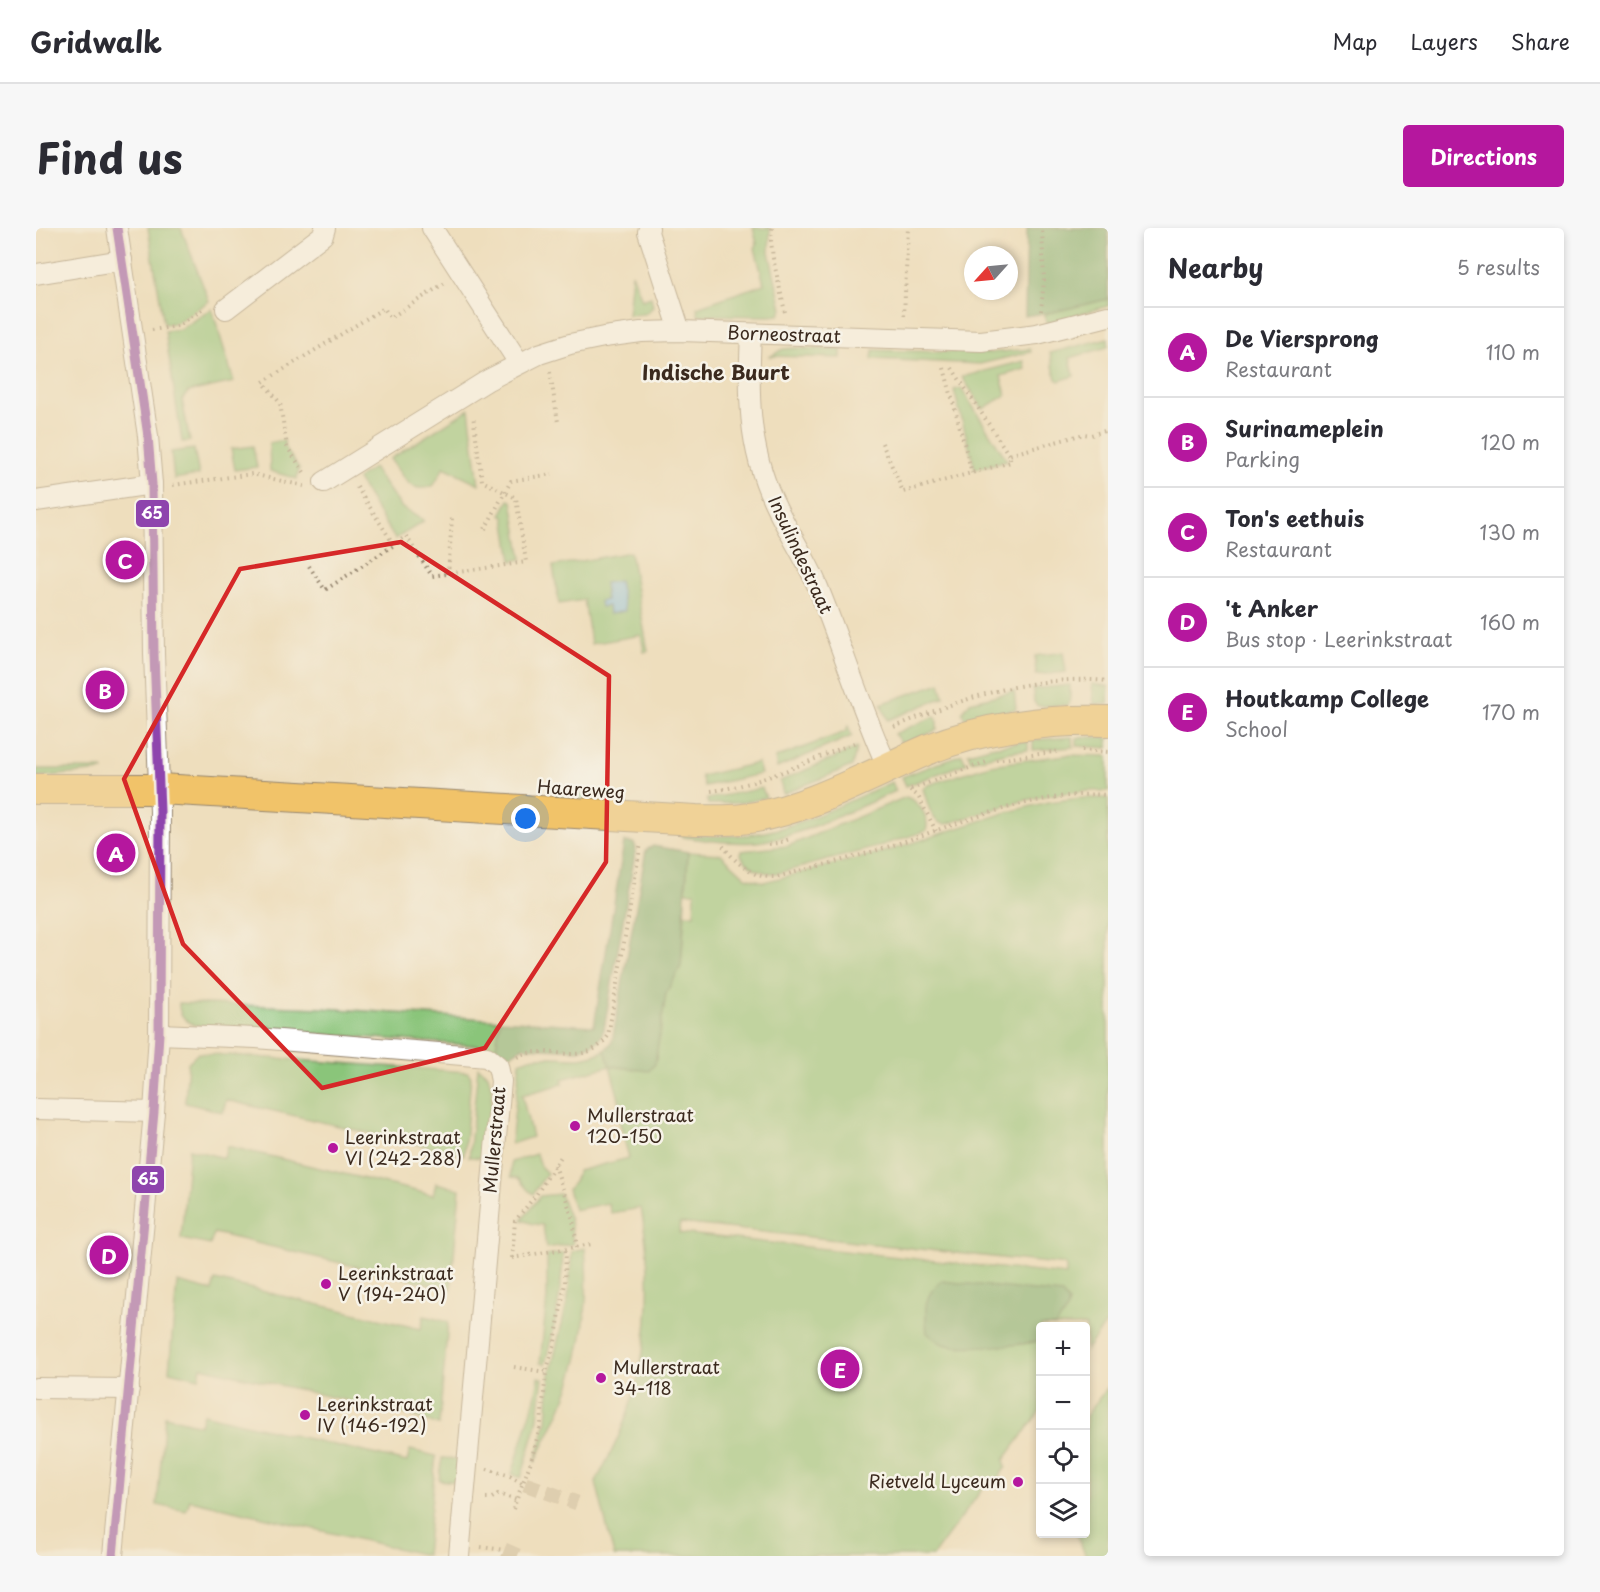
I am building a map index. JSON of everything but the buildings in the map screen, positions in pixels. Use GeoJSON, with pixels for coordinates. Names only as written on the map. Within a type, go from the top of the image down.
{"type":"FeatureCollection","features":[{"type":"Feature","properties":{"kind":"main road","name":"Haareweg"},"geometry":{"type":"LineString","coordinates":[[36,789],[160,789],[719,820],[741,819],[778,811],[841,788],[930,749],[992,732],[1057,722],[1108,721]]}},
{"type":"Feature","properties":{"kind":"street"},"geometry":{"type":"LineString","coordinates":[[113,1556],[154,1112],[159,1034],[160,789],[154,654],[152,484],[148,436],[117,228]]}},
{"type":"Feature","properties":{"kind":"street"},"geometry":{"type":"LineString","coordinates":[[230,306],[323,235],[325,228]]}},
{"type":"Feature","properties":{"kind":"street"},"geometry":{"type":"LineString","coordinates":[[432,228],[519,363]]}},
{"type":"Feature","properties":{"kind":"street"},"geometry":{"type":"LineString","coordinates":[[649,228],[680,331]]}},
{"type":"Feature","properties":{"kind":"street"},"geometry":{"type":"LineString","coordinates":[[36,274],[122,260]]}},
{"type":"Feature","properties":{"kind":"street","name":"Borneostraat"},"geometry":{"type":"LineString","coordinates":[[320,485],[519,363],[547,351],[604,336],[680,331],[981,341],[1037,334],[1108,316]]}},
{"type":"Feature","properties":{"kind":"street","name":"Insulindestraat"},"geometry":{"type":"LineString","coordinates":[[751,334],[750,421],[754,448],[773,500],[816,584],[873,735],[888,768]]}},
{"type":"Feature","properties":{"kind":"street"},"geometry":{"type":"LineString","coordinates":[[36,501],[152,484]]}},
{"type":"Feature","properties":{"kind":"street","name":"Mullerstraat"},"geometry":{"type":"LineString","coordinates":[[159,1034],[256,1038],[487,1057],[498,1066],[501,1081],[459,1556]]}},
{"type":"Feature","properties":{"kind":"street"},"geometry":{"type":"LineString","coordinates":[[36,1109],[154,1112]]}},
{"type":"Feature","properties":{"kind":"street"},"geometry":{"type":"LineString","coordinates":[[36,1388],[129,1389]]}},
{"type":"Feature","properties":{"kind":"path"},"geometry":{"type":"LineString","coordinates":[[772,228],[773,258],[786,308],[785,335]]}},
{"type":"Feature","properties":{"kind":"path"},"geometry":{"type":"LineString","coordinates":[[904,316],[908,228]]}},
{"type":"Feature","properties":{"kind":"path"},"geometry":{"type":"LineString","coordinates":[[1037,334],[1044,281],[1042,228]]}},
{"type":"Feature","properties":{"kind":"path"},"geometry":{"type":"LineString","coordinates":[[320,485],[287,447],[280,403],[263,382],[384,308],[390,318],[462,273]]}},
{"type":"Feature","properties":{"kind":"path"},"geometry":{"type":"LineString","coordinates":[[133,333],[178,326],[211,304],[230,306]]}},
{"type":"Feature","properties":{"kind":"path"},"geometry":{"type":"LineString","coordinates":[[547,351],[558,422]]}},
{"type":"Feature","properties":{"kind":"path"},"geometry":{"type":"LineString","coordinates":[[944,368],[972,473]]}},
{"type":"Feature","properties":{"kind":"path"},"geometry":{"type":"LineString","coordinates":[[882,443],[903,492],[1011,462],[1009,455],[952,368]]}},
{"type":"Feature","properties":{"kind":"path"},"geometry":{"type":"LineString","coordinates":[[309,566],[325,590],[406,536],[432,576],[526,562],[516,498],[482,481],[469,392]]}},
{"type":"Feature","properties":{"kind":"path"},"geometry":{"type":"LineString","coordinates":[[1009,455],[1084,434],[1091,435],[1108,430]]}},
{"type":"Feature","properties":{"kind":"path"},"geometry":{"type":"LineString","coordinates":[[346,468],[394,545]]}},
{"type":"Feature","properties":{"kind":"path"},"geometry":{"type":"LineString","coordinates":[[152,484],[174,485],[252,474],[320,485]]}},
{"type":"Feature","properties":{"kind":"path"},"geometry":{"type":"LineString","coordinates":[[485,529],[511,481],[552,474]]}},
{"type":"Feature","properties":{"kind":"path"},"geometry":{"type":"LineString","coordinates":[[448,574],[452,518]]}},
{"type":"Feature","properties":{"kind":"path"},"geometry":{"type":"LineString","coordinates":[[702,792],[724,790],[767,777],[960,700],[1012,687],[1079,679],[1108,681]]}},
{"type":"Feature","properties":{"kind":"path"},"geometry":{"type":"LineString","coordinates":[[910,790],[918,795],[936,831]]}},
{"type":"Feature","properties":{"kind":"path"},"geometry":{"type":"LineString","coordinates":[[722,845],[746,868],[761,876],[777,877],[884,848],[1043,800],[1090,794],[1108,795]]}},
{"type":"Feature","properties":{"kind":"path"},"geometry":{"type":"LineString","coordinates":[[498,1066],[526,1052],[581,1054],[601,1046],[608,1036],[641,836]]}},
{"type":"Feature","properties":{"kind":"path"},"geometry":{"type":"LineString","coordinates":[[512,1258],[515,1221],[536,1195],[561,1155]]}},
{"type":"Feature","properties":{"kind":"path"},"geometry":{"type":"LineString","coordinates":[[555,1165],[573,1220],[577,1246]]}},
{"type":"Feature","properties":{"kind":"path"},"geometry":{"type":"LineString","coordinates":[[503,1259],[592,1244]]}},
{"type":"Feature","properties":{"kind":"path"},"geometry":{"type":"LineString","coordinates":[[513,1509],[524,1483],[541,1424],[546,1372],[555,1342],[565,1283],[566,1248]]}},
{"type":"Feature","properties":{"kind":"path"},"geometry":{"type":"LineString","coordinates":[[514,1367],[546,1372]]}},
{"type":"Feature","properties":{"kind":"path"},"geometry":{"type":"LineString","coordinates":[[467,1459],[492,1472],[510,1476],[524,1483]]}},
{"type":"Feature","properties":{"kind":"path"},"geometry":{"type":"LineString","coordinates":[[502,1495],[517,1500]]}},
{"type":"Feature","properties":{"kind":"path"},"geometry":{"type":"LineString","coordinates":[[486,1547],[504,1550]]}},
{"type":"Feature","properties":{"kind":"highlighted area"},"geometry":{"type":"Polygon","coordinates":[[[401,542],[609,676],[606,862],[485,1048],[322,1088],[183,944],[124,779],[240,569],[401,542]]]}},
{"type":"Feature","properties":{"kind":"green space"},"geometry":{"type":"Polygon","coordinates":[[[148,228],[181,228],[209,301],[176,323],[164,324],[148,228]]]}},
{"type":"Feature","properties":{"kind":"green space"},"geometry":{"type":"Polygon","coordinates":[[[753,228],[770,228],[769,252],[782,309],[779,315],[698,315],[697,307],[764,284],[755,248],[757,244],[753,228]]]}},
{"type":"Feature","properties":{"kind":"green space"},"geometry":{"type":"Polygon","coordinates":[[[1027,228],[1108,228],[1108,299],[1025,316],[1027,228]]]}},
{"type":"Feature","properties":{"kind":"green space"},"geometry":{"type":"Polygon","coordinates":[[[632,273],[642,300],[651,297],[653,307],[645,314],[628,315],[632,273]]]}},
{"type":"Feature","properties":{"kind":"green space"},"geometry":{"type":"Polygon","coordinates":[[[1108,299],[1108,306],[1047,323],[1044,314],[1108,299]]]}},
{"type":"Feature","properties":{"kind":"green space"},"geometry":{"type":"Polygon","coordinates":[[[212,309],[234,382],[188,392],[182,400],[190,441],[182,442],[165,331],[180,329],[212,309]]]}},
{"type":"Feature","properties":{"kind":"green space"},"geometry":{"type":"Polygon","coordinates":[[[1108,338],[1108,347],[1070,358],[1074,376],[1059,381],[1056,379],[1050,353],[1108,338]]]}},
{"type":"Feature","properties":{"kind":"green space"},"geometry":{"type":"Polygon","coordinates":[[[783,349],[841,350],[841,358],[771,356],[783,349]]]}},
{"type":"Feature","properties":{"kind":"green space"},"geometry":{"type":"Polygon","coordinates":[[[1030,349],[1031,352],[980,364],[872,359],[873,350],[988,353],[1030,349]]]}},
{"type":"Feature","properties":{"kind":"green space"},"geometry":{"type":"Polygon","coordinates":[[[1024,361],[1026,369],[1001,376],[1006,395],[983,409],[962,377],[1024,361]]]}},
{"type":"Feature","properties":{"kind":"green space"},"geometry":{"type":"Polygon","coordinates":[[[961,388],[1007,460],[975,469],[954,390],[961,388]]]}},
{"type":"Feature","properties":{"kind":"green space"},"geometry":{"type":"Polygon","coordinates":[[[469,409],[479,484],[444,467],[434,485],[419,488],[408,483],[390,459],[469,409]]]}},
{"type":"Feature","properties":{"kind":"green space"},"geometry":{"type":"Polygon","coordinates":[[[284,440],[285,448],[299,468],[297,479],[270,471],[269,443],[284,440]]]}},
{"type":"Feature","properties":{"kind":"green space"},"geometry":{"type":"Polygon","coordinates":[[[253,446],[257,467],[235,470],[231,449],[253,446]]]}},
{"type":"Feature","properties":{"kind":"green space"},"geometry":{"type":"Polygon","coordinates":[[[194,449],[199,475],[174,479],[171,452],[194,449]]]}},
{"type":"Feature","properties":{"kind":"green space"},"geometry":{"type":"Polygon","coordinates":[[[373,468],[402,508],[423,520],[395,539],[357,479],[373,468]]]}},
{"type":"Feature","properties":{"kind":"green space"},"geometry":{"type":"Polygon","coordinates":[[[509,500],[512,501],[522,559],[512,561],[505,517],[501,515],[509,500]]]}},
{"type":"Feature","properties":{"kind":"green space"},"geometry":{"type":"Polygon","coordinates":[[[630,552],[648,651],[644,652],[641,635],[591,644],[584,600],[559,604],[553,566],[630,552]]]}},
{"type":"Feature","properties":{"kind":"green space"},"geometry":{"type":"Polygon","coordinates":[[[1063,652],[1066,672],[1036,675],[1035,656],[1063,652]]]}},
{"type":"Feature","properties":{"kind":"green space"},"geometry":{"type":"Polygon","coordinates":[[[940,683],[944,697],[888,720],[881,704],[940,683]]]}},
{"type":"Feature","properties":{"kind":"green space"},"geometry":{"type":"Polygon","coordinates":[[[1092,684],[1108,686],[1108,704],[1094,704],[1092,684]]]}},
{"type":"Feature","properties":{"kind":"green space"},"geometry":{"type":"Polygon","coordinates":[[[1070,685],[1068,705],[1038,706],[1034,702],[1033,689],[1070,685]]]}},
{"type":"Feature","properties":{"kind":"green space"},"geometry":{"type":"Polygon","coordinates":[[[1014,691],[1016,709],[967,719],[962,712],[970,702],[1014,691]]]}},
{"type":"Feature","properties":{"kind":"green space"},"geometry":{"type":"Polygon","coordinates":[[[935,716],[937,730],[903,744],[894,734],[935,716]]]}},
{"type":"Feature","properties":{"kind":"green space"},"geometry":{"type":"Polygon","coordinates":[[[848,726],[852,736],[777,768],[775,758],[845,732],[848,726]]]}},
{"type":"Feature","properties":{"kind":"green space"},"geometry":{"type":"Polygon","coordinates":[[[1072,737],[1073,747],[1033,750],[1033,740],[1072,737]]]}},
{"type":"Feature","properties":{"kind":"green space"},"geometry":{"type":"Polygon","coordinates":[[[1077,738],[1108,738],[1108,748],[1077,746],[1077,738]]]}},
{"type":"Feature","properties":{"kind":"green space"},"geometry":{"type":"Polygon","coordinates":[[[1028,741],[1028,750],[971,761],[968,753],[990,747],[1028,741]]]}},
{"type":"Feature","properties":{"kind":"green space"},"geometry":{"type":"Polygon","coordinates":[[[857,748],[852,766],[783,794],[780,781],[857,748]]]}},
{"type":"Feature","properties":{"kind":"green space"},"geometry":{"type":"Polygon","coordinates":[[[962,754],[966,763],[906,786],[902,777],[962,754]]]}},
{"type":"Feature","properties":{"kind":"green space"},"geometry":{"type":"Polygon","coordinates":[[[1066,755],[1108,756],[1108,791],[1066,793],[1026,800],[947,824],[937,821],[928,806],[923,789],[925,786],[990,765],[1066,755]]]}},
{"type":"Feature","properties":{"kind":"green space"},"geometry":{"type":"Polygon","coordinates":[[[758,763],[761,774],[704,786],[701,776],[758,763]]]}},
{"type":"Feature","properties":{"kind":"green space"},"geometry":{"type":"Polygon","coordinates":[[[36,769],[103,769],[103,771],[36,777],[36,769]]]}},
{"type":"Feature","properties":{"kind":"green space"},"geometry":{"type":"Polygon","coordinates":[[[892,782],[896,791],[790,835],[756,842],[682,837],[682,834],[731,836],[765,832],[821,814],[892,782]]]}},
{"type":"Feature","properties":{"kind":"green space"},"geometry":{"type":"Polygon","coordinates":[[[762,788],[766,798],[739,803],[708,804],[707,799],[762,788]]]}},
{"type":"Feature","properties":{"kind":"green space"},"geometry":{"type":"Polygon","coordinates":[[[556,793],[621,797],[621,801],[555,797],[556,793]]]}},
{"type":"Feature","properties":{"kind":"green space"},"geometry":{"type":"Polygon","coordinates":[[[906,797],[915,802],[925,815],[926,831],[779,873],[757,870],[740,854],[741,851],[788,846],[906,797]]]}},
{"type":"Feature","properties":{"kind":"green space"},"geometry":{"type":"Polygon","coordinates":[[[1080,798],[1108,798],[1108,1321],[1090,1345],[1090,1322],[1036,1322],[1036,1416],[1004,1460],[1006,1467],[992,1486],[989,1480],[933,1556],[614,1556],[596,1482],[630,1406],[644,1350],[648,1294],[645,1237],[641,1208],[611,1213],[608,1203],[574,1210],[568,1189],[574,1182],[578,1171],[629,1158],[618,1116],[623,1114],[610,1066],[655,1064],[666,993],[681,966],[685,914],[694,914],[695,892],[686,892],[688,852],[721,854],[746,877],[764,882],[891,850],[1004,813],[1048,802],[1080,798]],[[680,1223],[679,1233],[1066,1275],[1066,1265],[680,1223]]]}},
{"type":"Feature","properties":{"kind":"green space"},"geometry":{"type":"Polygon","coordinates":[[[624,842],[634,843],[636,848],[604,1029],[600,1039],[579,1050],[523,1047],[510,1055],[496,1047],[500,1020],[594,1026],[624,842]]]}},
{"type":"Feature","properties":{"kind":"green space"},"geometry":{"type":"Polygon","coordinates":[[[653,846],[688,852],[681,966],[666,993],[655,1064],[649,1071],[610,1066],[605,1050],[612,1042],[646,850],[653,846]]]}},
{"type":"Feature","properties":{"kind":"green space"},"geometry":{"type":"Polygon","coordinates":[[[179,1003],[322,1008],[500,1020],[496,1047],[195,1025],[183,1017],[179,1003]]]}},
{"type":"Feature","properties":{"kind":"green space"},"geometry":{"type":"Polygon","coordinates":[[[605,1050],[610,1066],[562,1079],[563,1084],[522,1095],[532,1137],[511,1144],[520,1062],[540,1057],[583,1058],[605,1050]]]}},
{"type":"Feature","properties":{"kind":"green space"},"geometry":{"type":"Polygon","coordinates":[[[198,1053],[468,1072],[471,1077],[464,1155],[226,1100],[223,1112],[185,1103],[188,1063],[198,1053]]]}},
{"type":"Feature","properties":{"kind":"green space"},"geometry":{"type":"Polygon","coordinates":[[[478,1067],[488,1075],[492,1090],[486,1158],[469,1157],[478,1067]]]}},
{"type":"Feature","properties":{"kind":"green space"},"geometry":{"type":"Polygon","coordinates":[[[227,1146],[433,1195],[436,1183],[460,1189],[451,1289],[214,1233],[210,1245],[181,1239],[189,1149],[224,1158],[227,1146]]]}},
{"type":"Feature","properties":{"kind":"green space"},"geometry":{"type":"Polygon","coordinates":[[[536,1154],[540,1166],[547,1173],[533,1194],[518,1178],[511,1177],[511,1162],[536,1154]]]}},
{"type":"Feature","properties":{"kind":"green space"},"geometry":{"type":"Polygon","coordinates":[[[560,1194],[570,1220],[573,1244],[546,1248],[543,1225],[522,1220],[540,1196],[560,1194]]]}},
{"type":"Feature","properties":{"kind":"green space"},"geometry":{"type":"Polygon","coordinates":[[[585,1248],[586,1307],[576,1366],[557,1419],[535,1463],[547,1421],[550,1373],[568,1299],[572,1251],[585,1248]]]}},
{"type":"Feature","properties":{"kind":"green space"},"geometry":{"type":"Polygon","coordinates":[[[563,1253],[557,1309],[545,1364],[540,1363],[547,1298],[547,1255],[563,1253]]]}},
{"type":"Feature","properties":{"kind":"green space"},"geometry":{"type":"Polygon","coordinates":[[[215,1280],[421,1329],[424,1316],[448,1322],[439,1425],[409,1415],[201,1367],[199,1378],[169,1371],[177,1282],[212,1291],[215,1280]]]}},
{"type":"Feature","properties":{"kind":"green space"},"geometry":{"type":"Polygon","coordinates":[[[942,1281],[1062,1294],[1069,1302],[1067,1311],[1058,1322],[1036,1322],[1036,1341],[976,1347],[950,1346],[941,1343],[927,1333],[926,1304],[936,1286],[942,1281]]]}},
{"type":"Feature","properties":{"kind":"green space"},"geometry":{"type":"Polygon","coordinates":[[[539,1377],[543,1378],[537,1424],[521,1478],[512,1474],[534,1402],[539,1377]]]}},
{"type":"Feature","properties":{"kind":"green space"},"geometry":{"type":"Polygon","coordinates":[[[1108,1386],[1108,1556],[1086,1556],[1078,1538],[1090,1538],[1090,1411],[1108,1386]]]}},
{"type":"Feature","properties":{"kind":"green space"},"geometry":{"type":"Polygon","coordinates":[[[203,1414],[407,1462],[410,1450],[436,1456],[426,1555],[190,1500],[186,1511],[157,1505],[165,1416],[200,1425],[203,1414]]]}},
{"type":"Feature","properties":{"kind":"green space"},"geometry":{"type":"Polygon","coordinates":[[[442,1458],[458,1459],[456,1482],[439,1480],[442,1458]]]}},
{"type":"Feature","properties":{"kind":"water"},"geometry":{"type":"Polygon","coordinates":[[[619,581],[625,611],[609,614],[608,606],[601,607],[600,601],[606,600],[604,583],[619,581]]]}},
{"type":"Feature","properties":{"kind":"tunnel"},"geometry":{"type":"LineString","coordinates":[[525,1484],[577,1503]]}},
{"type":"Feature","properties":{"kind":"tunnel"},"geometry":{"type":"LineString","coordinates":[[504,1550],[518,1556]]}},
{"type":"Feature","properties":{"kind":"transit line","name":"65"},"geometry":{"type":"LineString","coordinates":[[113,1556],[154,1112],[159,1034],[160,811],[154,654],[152,484],[148,436],[117,228]]}},
{"type":"Feature","properties":{"kind":"place","name":"Ton's eethuis"},"geometry":{"type":"Point","coordinates":[125,560]}},
{"type":"Feature","properties":{"kind":"place","name":"Surinameplein"},"geometry":{"type":"Point","coordinates":[105,690]}},
{"type":"Feature","properties":{"kind":"place","name":"De Viersprong"},"geometry":{"type":"Point","coordinates":[116,853]}},
{"type":"Feature","properties":{"kind":"place","name":"Mullerstraat 120-150"},"geometry":{"type":"Point","coordinates":[575,1126]}},
{"type":"Feature","properties":{"kind":"place","name":"Leerinkstraat VI (242-288)"},"geometry":{"type":"Point","coordinates":[333,1148]}},
{"type":"Feature","properties":{"kind":"place","name":"'t Anker"},"geometry":{"type":"Point","coordinates":[109,1255]}},
{"type":"Feature","properties":{"kind":"place","name":"Leerinkstraat V (194-240)"},"geometry":{"type":"Point","coordinates":[326,1284]}},
{"type":"Feature","properties":{"kind":"place","name":"Houtkamp College"},"geometry":{"type":"Point","coordinates":[840,1369]}},
{"type":"Feature","properties":{"kind":"place","name":"Mullerstraat 34-118"},"geometry":{"type":"Point","coordinates":[601,1378]}},
{"type":"Feature","properties":{"kind":"place","name":"Leerinkstraat IV (146-192)"},"geometry":{"type":"Point","coordinates":[305,1415]}},
{"type":"Feature","properties":{"kind":"place","name":"Rietveld Lyceum"},"geometry":{"type":"Point","coordinates":[1018,1482]}},
{"type":"Feature","properties":{"kind":"district","name":"Indische Buurt"},"geometry":{"type":"Point","coordinates":[716,373]}}]}
